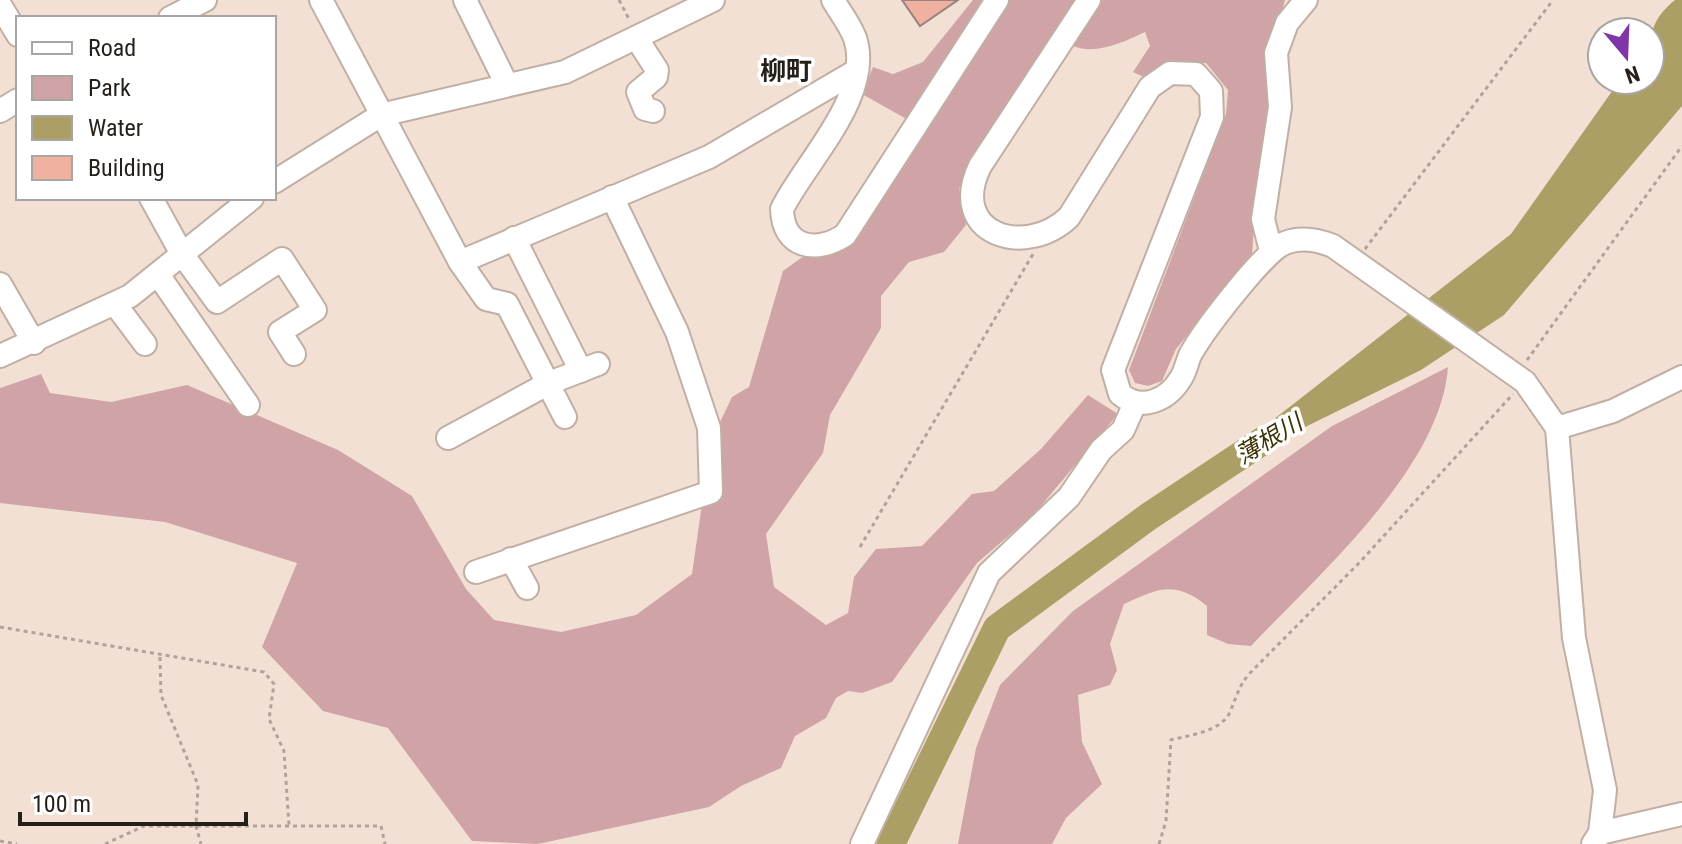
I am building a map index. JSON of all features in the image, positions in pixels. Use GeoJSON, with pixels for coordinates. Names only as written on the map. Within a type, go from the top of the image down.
{"type":"FeatureCollection","features":[{"type":"Feature","properties":{"kind":"street"},"geometry":{"type":"LineString","coordinates":[[174,16],[206,0]]}},
{"type":"Feature","properties":{"kind":"street"},"geometry":{"type":"LineString","coordinates":[[321,0],[460,262],[486,299],[507,304],[565,417]]}},
{"type":"Feature","properties":{"kind":"street"},"geometry":{"type":"LineString","coordinates":[[465,0],[506,83]]}},
{"type":"Feature","properties":{"kind":"street"},"geometry":{"type":"LineString","coordinates":[[276,181],[381,115],[506,83],[565,72],[713,0]]}},
{"type":"Feature","properties":{"kind":"street"},"geometry":{"type":"LineString","coordinates":[[833,0],[854,35],[856,71],[847,101],[832,131],[782,209],[788,233],[797,244],[809,247],[822,246],[845,235],[997,0]]}},
{"type":"Feature","properties":{"kind":"street"},"geometry":{"type":"LineString","coordinates":[[1089,0],[973,179],[971,205],[987,228],[1001,236],[1039,235],[1059,226],[1069,217],[1158,78],[1183,71],[1204,80],[1214,105],[1212,117],[1113,370],[1120,394],[1135,403],[1156,401],[1174,388],[1191,352],[1271,251],[1296,240],[1322,241],[1525,382],[1557,428],[1574,638],[1605,790],[1597,839],[1682,814]]}},
{"type":"Feature","properties":{"kind":"street"},"geometry":{"type":"LineString","coordinates":[[1271,251],[1263,219],[1280,107],[1276,53],[1287,23],[1306,0]]}},
{"type":"Feature","properties":{"kind":"street"},"geometry":{"type":"LineString","coordinates":[[637,39],[657,70],[656,77],[638,92],[645,109],[653,111]]}},
{"type":"Feature","properties":{"kind":"street"},"geometry":{"type":"LineString","coordinates":[[460,262],[709,157],[856,71]]}},
{"type":"Feature","properties":{"kind":"street"},"geometry":{"type":"LineString","coordinates":[[476,572],[711,492],[709,428],[677,332],[612,197]]}},
{"type":"Feature","properties":{"kind":"street"},"geometry":{"type":"LineString","coordinates":[[152,200],[182,254],[217,302],[282,259],[315,310],[280,332],[294,354]]}},
{"type":"Feature","properties":{"kind":"street"},"geometry":{"type":"LineString","coordinates":[[0,356],[115,304],[159,276],[250,200]]}},
{"type":"Feature","properties":{"kind":"street"},"geometry":{"type":"LineString","coordinates":[[448,438],[549,383],[589,367],[514,238]]}},
{"type":"Feature","properties":{"kind":"street"},"geometry":{"type":"LineString","coordinates":[[159,276],[248,405]]}},
{"type":"Feature","properties":{"kind":"street"},"geometry":{"type":"LineString","coordinates":[[0,284],[34,343]]}},
{"type":"Feature","properties":{"kind":"street"},"geometry":{"type":"LineString","coordinates":[[115,304],[145,344]]}},
{"type":"Feature","properties":{"kind":"street"},"geometry":{"type":"LineString","coordinates":[[1557,428],[1613,411],[1682,377]]}},
{"type":"Feature","properties":{"kind":"street"},"geometry":{"type":"LineString","coordinates":[[862,844],[989,573],[1069,497],[1101,450],[1123,430],[1135,403]]}},
{"type":"Feature","properties":{"kind":"street"},"geometry":{"type":"LineString","coordinates":[[511,559],[527,588]]}},
{"type":"Feature","properties":{"kind":"path"},"geometry":{"type":"LineString","coordinates":[[1355,262],[1553,0]]}},
{"type":"Feature","properties":{"kind":"path"},"geometry":{"type":"LineString","coordinates":[[1159,844],[1166,821],[1171,740],[1215,727],[1228,717],[1238,686],[1360,562],[1437,473],[1525,382],[1524,364],[1682,146]]}},
{"type":"Feature","properties":{"kind":"path"},"geometry":{"type":"LineString","coordinates":[[860,547],[1037,247],[1039,235]]}},
{"type":"Feature","properties":{"kind":"path"},"geometry":{"type":"LineString","coordinates":[[0,627],[160,657],[264,672],[274,684],[269,719],[284,751],[289,825]]}},
{"type":"Feature","properties":{"kind":"path"},"geometry":{"type":"LineString","coordinates":[[160,657],[161,695],[198,785],[196,826],[201,844]]}},
{"type":"Feature","properties":{"kind":"path"},"geometry":{"type":"LineString","coordinates":[[105,844],[144,826],[289,825],[381,826],[385,844]]}},
{"type":"Feature","properties":{"kind":"path"},"geometry":{"type":"LineString","coordinates":[[0,841],[17,844]]}},
{"type":"Feature","properties":{"kind":"green space"},"geometry":{"type":"Polygon","coordinates":[[[973,0],[990,0],[910,121],[862,94],[873,67],[893,74],[923,62],[973,0]]]}},
{"type":"Feature","properties":{"kind":"green space"},"geometry":{"type":"Polygon","coordinates":[[[1005,0],[1077,0],[967,166],[959,189],[966,225],[944,252],[909,262],[881,296],[881,328],[830,415],[823,453],[766,534],[774,587],[826,625],[848,613],[854,577],[876,549],[922,546],[972,494],[994,491],[1041,449],[1088,395],[1118,414],[1035,513],[977,563],[892,682],[862,693],[848,691],[836,698],[826,718],[795,736],[781,768],[741,786],[709,807],[538,844],[472,841],[388,728],[323,711],[262,647],[297,563],[165,522],[0,503],[0,388],[41,374],[50,393],[111,402],[187,385],[338,450],[412,496],[466,589],[494,620],[561,632],[636,615],[692,574],[711,441],[732,397],[749,387],[783,271],[808,253],[822,253],[1005,0]]]}},
{"type":"Feature","properties":{"kind":"green space"},"geometry":{"type":"Polygon","coordinates":[[[1100,0],[1285,0],[1265,74],[1270,115],[1252,256],[1176,349],[1162,381],[1148,386],[1135,383],[1129,370],[1226,114],[1228,90],[1206,63],[1165,63],[1146,78],[1133,72],[1150,46],[1145,32],[1098,49],[1071,45],[1100,0]]]}},
{"type":"Feature","properties":{"kind":"green space"},"geometry":{"type":"Polygon","coordinates":[[[1448,367],[1440,405],[1424,443],[1400,481],[1341,553],[1251,646],[1228,644],[1207,635],[1207,606],[1186,592],[1167,589],[1124,604],[1110,644],[1117,670],[1110,685],[1078,695],[1082,742],[1102,784],[1066,818],[1052,844],[958,844],[976,748],[1000,685],[1073,611],[1332,426],[1448,367]]]}},
{"type":"Feature","properties":{"kind":"water"},"geometry":{"type":"Polygon","coordinates":[[[1675,0],[1682,0],[1682,106],[1504,315],[1421,370],[1293,433],[1231,475],[1232,452],[1511,234],[1609,96],[1666,96],[1666,16],[1660,16],[1675,0]]]}},
{"type":"Feature","properties":{"kind":"building"},"geometry":{"type":"Polygon","coordinates":[[[902,0],[958,0],[920,26],[902,0]]]}},
{"type":"Feature","properties":{"kind":"waterway","name":"薄根川"},"geometry":{"type":"LineString","coordinates":[[891,844],[997,628],[1148,517],[1264,440]]}},
{"type":"Feature","properties":{"kind":"district","name":"柳町"},"geometry":{"type":"Point","coordinates":[786,71]}}]}
